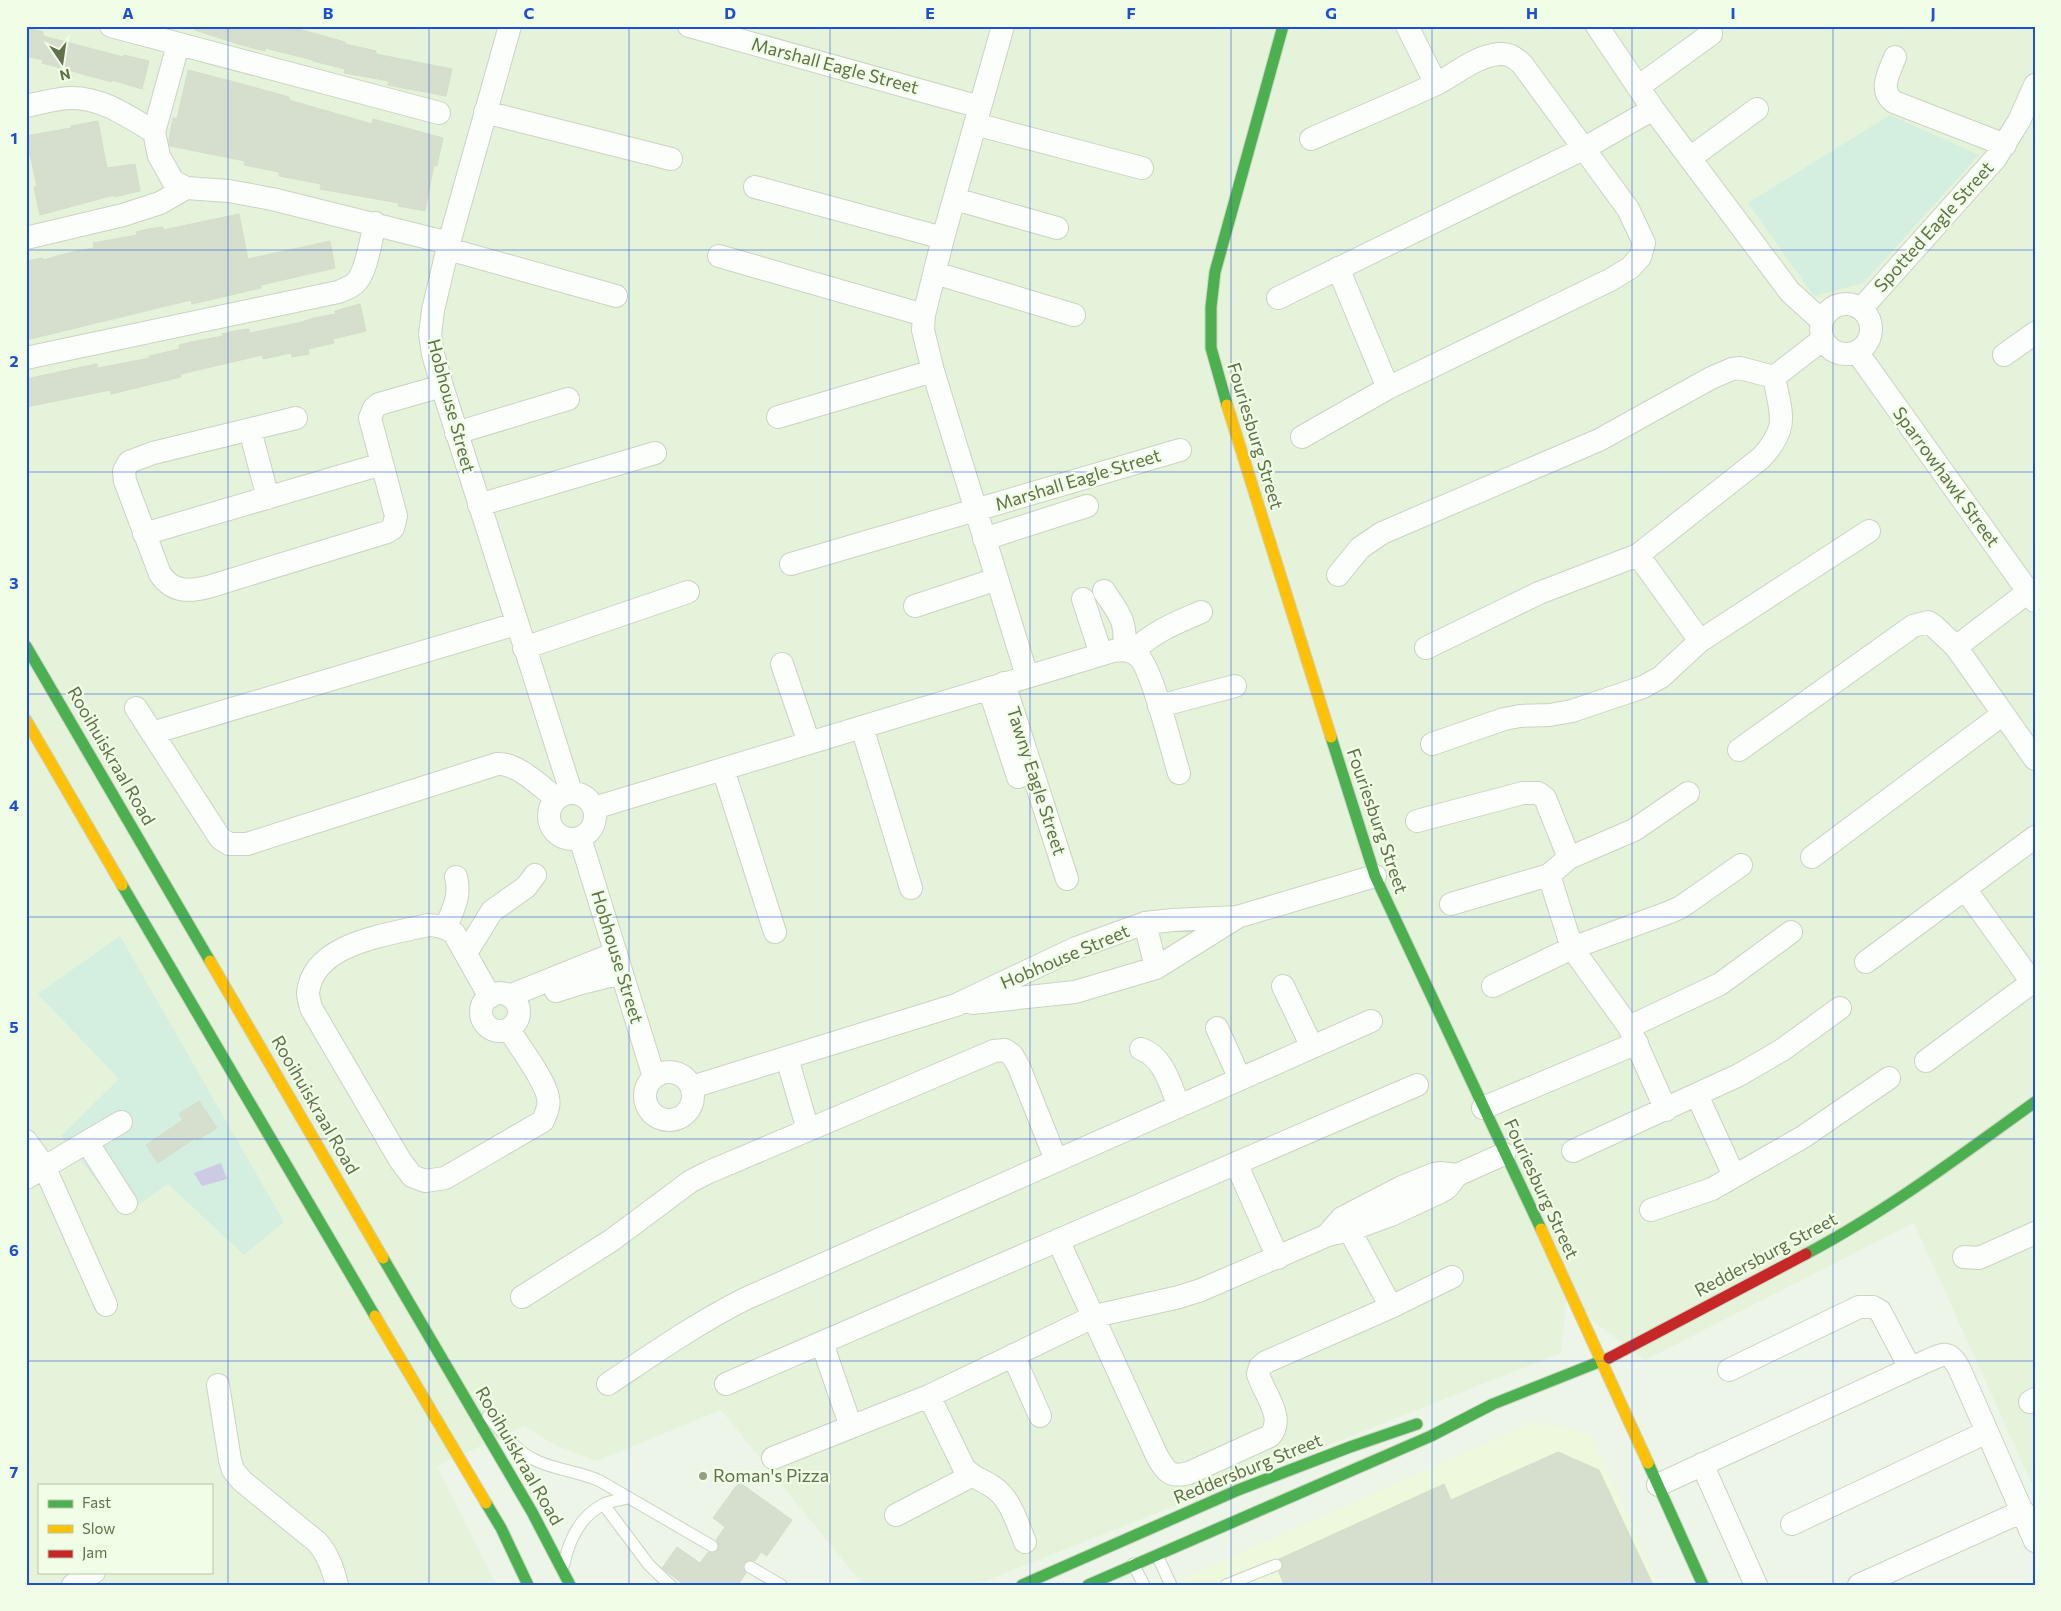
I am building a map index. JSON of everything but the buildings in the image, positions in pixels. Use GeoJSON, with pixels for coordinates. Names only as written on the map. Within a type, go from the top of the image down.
{"type":"FeatureCollection","features":[{"type":"Feature","properties":{"kind":"street"},"geometry":{"type":"LineString","coordinates":[[112,26],[439,113]]}},
{"type":"Feature","properties":{"kind":"street","name":"Hobhouse Street"},"geometry":{"type":"LineString","coordinates":[[510,26],[449,246],[433,310],[430,334],[433,354],[442,386],[524,648],[564,795]]}},
{"type":"Feature","properties":{"kind":"street","name":"Marshall Eagle Street"},"geometry":{"type":"LineString","coordinates":[[689,26],[978,115],[1142,168]]}},
{"type":"Feature","properties":{"kind":"street","name":"Marshall Eagle Street"},"geometry":{"type":"LineString","coordinates":[[1003,26],[943,238],[924,315],[923,330],[933,370],[1027,676]]}},
{"type":"Feature","properties":{"kind":"street","name":"Fouriesburg Street"},"geometry":{"type":"LineString","coordinates":[[1283,26],[1216,272],[1211,307],[1211,348],[1222,394],[1375,876],[1504,1154],[1603,1361],[1703,1585]]}},
{"type":"Feature","properties":{"kind":"street"},"geometry":{"type":"LineString","coordinates":[[1406,26],[1436,84]]}},
{"type":"Feature","properties":{"kind":"street"},"geometry":{"type":"LineString","coordinates":[[1597,26],[1653,109],[1790,292],[1822,330],[1827,347],[1840,354],[1857,352],[1868,342],[1871,333],[1868,316],[1854,305],[1839,304],[1831,308],[1822,330],[1774,377]]}},
{"type":"Feature","properties":{"kind":"street"},"geometry":{"type":"LineString","coordinates":[[1638,87],[1711,34]]}},
{"type":"Feature","properties":{"kind":"street"},"geometry":{"type":"LineString","coordinates":[[178,45],[154,132],[159,156],[166,172],[173,181],[186,188],[229,191],[272,199],[375,224],[616,296]]}},
{"type":"Feature","properties":{"kind":"street"},"geometry":{"type":"LineString","coordinates":[[1302,437],[1388,388],[1610,280],[1635,264],[1643,250],[1644,243],[1628,209],[1522,64],[1513,56],[1501,53],[1486,56],[1436,84],[1311,139]]}},
{"type":"Feature","properties":{"kind":"street","name":"Spotted Eagle Street"},"geometry":{"type":"LineString","coordinates":[[1895,57],[1885,85],[1885,90],[1890,99],[2005,145]]}},
{"type":"Feature","properties":{"kind":"street","name":"Spotted Eagle Street"},"geometry":{"type":"LineString","coordinates":[[1861,309],[1995,159],[2005,145],[2027,128],[2035,85]]}},
{"type":"Feature","properties":{"kind":"street"},"geometry":{"type":"LineString","coordinates":[[26,106],[72,98],[88,100],[104,104],[154,132]]}},
{"type":"Feature","properties":{"kind":"street"},"geometry":{"type":"LineString","coordinates":[[1278,298],[1583,148],[1653,109]]}},
{"type":"Feature","properties":{"kind":"street"},"geometry":{"type":"LineString","coordinates":[[1690,158],[1757,109]]}},
{"type":"Feature","properties":{"kind":"street"},"geometry":{"type":"LineString","coordinates":[[485,112],[671,159]]}},
{"type":"Feature","properties":{"kind":"street"},"geometry":{"type":"LineString","coordinates":[[755,187],[943,238]]}},
{"type":"Feature","properties":{"kind":"street"},"geometry":{"type":"LineString","coordinates":[[26,238],[123,215],[160,203],[186,188]]}},
{"type":"Feature","properties":{"kind":"street"},"geometry":{"type":"LineString","coordinates":[[955,199],[1057,228]]}},
{"type":"Feature","properties":{"kind":"street"},"geometry":{"type":"LineString","coordinates":[[26,358],[350,288],[358,281],[362,272],[375,224]]}},
{"type":"Feature","properties":{"kind":"street"},"geometry":{"type":"LineString","coordinates":[[719,256],[924,315]]}},
{"type":"Feature","properties":{"kind":"street"},"geometry":{"type":"LineString","coordinates":[[1338,268],[1388,388]]}},
{"type":"Feature","properties":{"kind":"street"},"geometry":{"type":"LineString","coordinates":[[935,273],[1074,315]]}},
{"type":"Feature","properties":{"kind":"street"},"geometry":{"type":"LineString","coordinates":[[2010,333],[2035,316]]}},
{"type":"Feature","properties":{"kind":"street"},"geometry":{"type":"LineString","coordinates":[[2004,355],[2035,332]]}},
{"type":"Feature","properties":{"kind":"street","name":"Sparrowhawk Street"},"geometry":{"type":"LineString","coordinates":[[1857,352],[2031,596]]}},
{"type":"Feature","properties":{"kind":"street"},"geometry":{"type":"LineString","coordinates":[[1338,574],[1360,548],[1382,533],[1599,440],[1716,375],[1740,368],[1774,377]]}},
{"type":"Feature","properties":{"kind":"street"},"geometry":{"type":"LineString","coordinates":[[778,417],[933,370]]}},
{"type":"Feature","properties":{"kind":"street"},"geometry":{"type":"LineString","coordinates":[[1426,648],[1540,594],[1638,554],[1761,458],[1773,445],[1782,421],[1774,377]]}},
{"type":"Feature","properties":{"kind":"street"},"geometry":{"type":"LineString","coordinates":[[296,418],[153,453],[129,462],[124,471],[125,481],[160,574],[170,585],[187,590],[208,587],[387,532],[393,528],[396,516],[370,418],[374,408],[379,404],[442,386]]}},
{"type":"Feature","properties":{"kind":"street"},"geometry":{"type":"LineString","coordinates":[[456,433],[568,398]]}},
{"type":"Feature","properties":{"kind":"street"},"geometry":{"type":"LineString","coordinates":[[250,430],[268,498]]}},
{"type":"Feature","properties":{"kind":"street","name":"Marshall Eagle Street"},"geometry":{"type":"LineString","coordinates":[[980,525],[1180,450]]}},
{"type":"Feature","properties":{"kind":"street"},"geometry":{"type":"LineString","coordinates":[[479,505],[655,453]]}},
{"type":"Feature","properties":{"kind":"street"},"geometry":{"type":"LineString","coordinates":[[144,534],[382,464]]}},
{"type":"Feature","properties":{"kind":"street","name":"Marshall Eagle Street"},"geometry":{"type":"LineString","coordinates":[[980,525],[1139,476]]}},
{"type":"Feature","properties":{"kind":"street","name":"Marshall Eagle Street"},"geometry":{"type":"LineString","coordinates":[[791,564],[980,525],[1087,506]]}},
{"type":"Feature","properties":{"kind":"street"},"geometry":{"type":"LineString","coordinates":[[1432,744],[1504,719],[1566,713],[1643,687],[1661,677],[1700,642],[1869,531]]}},
{"type":"Feature","properties":{"kind":"street"},"geometry":{"type":"LineString","coordinates":[[1638,554],[1700,642]]}},
{"type":"Feature","properties":{"kind":"street"},"geometry":{"type":"LineString","coordinates":[[915,606],[997,579]]}},
{"type":"Feature","properties":{"kind":"street"},"geometry":{"type":"LineString","coordinates":[[1104,590],[1122,618],[1126,628],[1129,650],[1140,657],[1149,673],[1179,773]]}},
{"type":"Feature","properties":{"kind":"street"},"geometry":{"type":"LineString","coordinates":[[524,648],[688,592]]}},
{"type":"Feature","properties":{"kind":"street"},"geometry":{"type":"LineString","coordinates":[[1956,647],[2031,596]]}},
{"type":"Feature","properties":{"kind":"street"},"geometry":{"type":"LineString","coordinates":[[1083,599],[1101,654]]}},
{"type":"Feature","properties":{"kind":"street"},"geometry":{"type":"LineString","coordinates":[[1129,650],[1166,627],[1201,612]]}},
{"type":"Feature","properties":{"kind":"street"},"geometry":{"type":"LineString","coordinates":[[1739,750],[1918,624],[1931,623],[1956,647],[2035,758]]}},
{"type":"Feature","properties":{"kind":"street"},"geometry":{"type":"LineString","coordinates":[[152,733],[516,624]]}},
{"type":"Feature","properties":{"kind":"street","name":"Rooihuiskraal Road"},"geometry":{"type":"LineString","coordinates":[[26,646],[532,1512],[570,1585]]}},
{"type":"Feature","properties":{"kind":"street","name":"Tawny Eagle Street"},"geometry":{"type":"LineString","coordinates":[[594,808],[1101,654],[1129,650]]}},
{"type":"Feature","properties":{"kind":"street"},"geometry":{"type":"LineString","coordinates":[[782,664],[809,743]]}},
{"type":"Feature","properties":{"kind":"street","name":"Tawny Eagle Street"},"geometry":{"type":"LineString","coordinates":[[996,686],[1039,842]]}},
{"type":"Feature","properties":{"kind":"street","name":"Tawny Eagle Street"},"geometry":{"type":"LineString","coordinates":[[996,686],[1067,879]]}},
{"type":"Feature","properties":{"kind":"street"},"geometry":{"type":"LineString","coordinates":[[1158,706],[1235,686]]}},
{"type":"Feature","properties":{"kind":"street"},"geometry":{"type":"LineString","coordinates":[[136,708],[220,838],[229,844],[247,844],[496,764],[506,763],[564,795],[585,796],[594,808],[594,822],[586,834],[580,838],[572,840],[564,838],[551,828],[548,820],[548,812],[564,795]]}},
{"type":"Feature","properties":{"kind":"street"},"geometry":{"type":"LineString","coordinates":[[1812,857],[2003,714]]}},
{"type":"Feature","properties":{"kind":"street"},"geometry":{"type":"LineString","coordinates":[[26,720],[431,1412],[501,1528],[528,1585]]}},
{"type":"Feature","properties":{"kind":"street"},"geometry":{"type":"LineString","coordinates":[[862,727],[911,888]]}},
{"type":"Feature","properties":{"kind":"street"},"geometry":{"type":"LineString","coordinates":[[723,769],[775,932]]}},
{"type":"Feature","properties":{"kind":"street"},"geometry":{"type":"LineString","coordinates":[[1417,822],[1523,794],[1538,793],[1542,794],[1549,804],[1569,858]]}},
{"type":"Feature","properties":{"kind":"street"},"geometry":{"type":"LineString","coordinates":[[1452,904],[1549,874],[1569,858],[1634,830],[1688,793]]}},
{"type":"Feature","properties":{"kind":"street"},"geometry":{"type":"LineString","coordinates":[[1866,962],[2035,836]]}},
{"type":"Feature","properties":{"kind":"street","name":"Hobhouse Street"},"geometry":{"type":"LineString","coordinates":[[580,838],[654,1077]]}},
{"type":"Feature","properties":{"kind":"street"},"geometry":{"type":"LineString","coordinates":[[1493,986],[1572,948],[1670,912],[1687,903],[1741,865]]}},
{"type":"Feature","properties":{"kind":"street"},"geometry":{"type":"LineString","coordinates":[[1549,874],[1572,948],[1633,1035],[1666,1110]]}},
{"type":"Feature","properties":{"kind":"street"},"geometry":{"type":"LineString","coordinates":[[466,953],[492,911],[526,887],[534,875]]}},
{"type":"Feature","properties":{"kind":"street","name":"Hobhouse Street"},"geometry":{"type":"LineString","coordinates":[[692,1087],[956,1005],[1076,948],[1145,923],[1237,917],[1375,876]]}},
{"type":"Feature","properties":{"kind":"street"},"geometry":{"type":"LineString","coordinates":[[446,928],[458,896],[459,890],[456,877]]}},
{"type":"Feature","properties":{"kind":"street"},"geometry":{"type":"LineString","coordinates":[[1926,1061],[2033,981],[1965,889]]}},
{"type":"Feature","properties":{"kind":"street","name":"Hobhouse Street"},"geometry":{"type":"LineString","coordinates":[[956,1005],[1075,992],[1156,968],[1237,917]]}},
{"type":"Feature","properties":{"kind":"street"},"geometry":{"type":"LineString","coordinates":[[1145,923],[1156,968]]}},
{"type":"Feature","properties":{"kind":"street"},"geometry":{"type":"LineString","coordinates":[[508,1029],[544,1087],[548,1098],[548,1108],[543,1121],[445,1178],[425,1181],[412,1176],[400,1160],[311,1008],[308,993],[315,973],[326,960],[348,945],[428,925],[446,928],[454,933],[466,953],[506,1000],[516,1022],[508,1029],[502,1031],[495,1030],[484,1022],[481,1015],[482,1008],[506,1000],[582,982],[619,963]]}},
{"type":"Feature","properties":{"kind":"street"},"geometry":{"type":"LineString","coordinates":[[1483,1108],[1633,1035],[1720,984],[1791,932]]}},
{"type":"Feature","properties":{"kind":"street"},"geometry":{"type":"LineString","coordinates":[[1283,986],[1312,1047]]}},
{"type":"Feature","properties":{"kind":"street"},"geometry":{"type":"LineString","coordinates":[[1573,1151],[1739,1075],[1769,1058],[1840,1008]]}},
{"type":"Feature","properties":{"kind":"street"},"geometry":{"type":"LineString","coordinates":[[608,1384],[678,1337],[738,1302],[1371,1021]]}},
{"type":"Feature","properties":{"kind":"street"},"geometry":{"type":"LineString","coordinates":[[1217,1028],[1240,1079]]}},
{"type":"Feature","properties":{"kind":"street"},"geometry":{"type":"LineString","coordinates":[[1141,1049],[1155,1056],[1160,1061],[1179,1106]]}},
{"type":"Feature","properties":{"kind":"street"},"geometry":{"type":"LineString","coordinates":[[522,1297],[612,1240],[691,1181],[994,1051],[1006,1050],[1012,1055],[1019,1067],[1056,1160]]}},
{"type":"Feature","properties":{"kind":"street"},"geometry":{"type":"LineString","coordinates":[[787,1058],[808,1130]]}},
{"type":"Feature","properties":{"kind":"street"},"geometry":{"type":"LineString","coordinates":[[673,1072],[681,1074],[692,1087],[693,1104],[687,1113],[680,1118],[672,1120],[663,1120],[654,1115],[645,1100],[648,1084],[654,1077],[660,1073],[673,1072]]}},
{"type":"Feature","properties":{"kind":"street"},"geometry":{"type":"LineString","coordinates":[[1651,1210],[1712,1189],[1803,1136],[1889,1078]]}},
{"type":"Feature","properties":{"kind":"street"},"geometry":{"type":"LineString","coordinates":[[726,1384],[1417,1085]]}},
{"type":"Feature","properties":{"kind":"street"},"geometry":{"type":"LineString","coordinates":[[1697,1095],[1734,1176]]}},
{"type":"Feature","properties":{"kind":"street","name":"Reddersburg Street"},"geometry":{"type":"LineString","coordinates":[[1022,1585],[1126,1554],[1432,1436],[1493,1404],[1603,1361],[1847,1232],[1912,1191],[2035,1102]]}},
{"type":"Feature","properties":{"kind":"street"},"geometry":{"type":"LineString","coordinates":[[35,1172],[121,1122]]}},
{"type":"Feature","properties":{"kind":"street"},"geometry":{"type":"LineString","coordinates":[[26,1141],[35,1172],[106,1305]]}},
{"type":"Feature","properties":{"kind":"street"},"geometry":{"type":"LineString","coordinates":[[87,1142],[126,1203]]}},
{"type":"Feature","properties":{"kind":"street"},"geometry":{"type":"LineString","coordinates":[[773,1458],[928,1396],[1094,1316],[1191,1294],[1278,1258],[1406,1196],[1443,1190],[1457,1175],[1504,1154]]}},
{"type":"Feature","properties":{"kind":"street"},"geometry":{"type":"LineString","coordinates":[[1236,1163],[1278,1258]]}},
{"type":"Feature","properties":{"kind":"street"},"geometry":{"type":"LineString","coordinates":[[1346,1224],[1391,1307]]}},
{"type":"Feature","properties":{"kind":"street"},"geometry":{"type":"LineString","coordinates":[[1964,1257],[1979,1258],[2035,1233]]}},
{"type":"Feature","properties":{"kind":"street"},"geometry":{"type":"LineString","coordinates":[[1058,1240],[1164,1469],[1170,1474],[1178,1476],[1189,1473],[1270,1436],[1275,1431],[1276,1416],[1258,1374],[1260,1368],[1266,1362],[1275,1356],[1391,1307],[1452,1277]]}},
{"type":"Feature","properties":{"kind":"street"},"geometry":{"type":"LineString","coordinates":[[1729,1370],[1859,1307],[1873,1307],[1880,1311],[1910,1368]]}},
{"type":"Feature","properties":{"kind":"street"},"geometry":{"type":"LineString","coordinates":[[822,1342],[851,1427]]}},
{"type":"Feature","properties":{"kind":"street"},"geometry":{"type":"LineString","coordinates":[[1013,1355],[1040,1416]]}},
{"type":"Feature","properties":{"kind":"street"},"geometry":{"type":"LineString","coordinates":[[1658,1485],[1910,1368],[1943,1355],[1951,1356],[1959,1368],[2035,1541]]}},
{"type":"Feature","properties":{"kind":"street"},"geometry":{"type":"LineString","coordinates":[[218,1385],[233,1470],[242,1481],[317,1542],[330,1561],[337,1585]]}},
{"type":"Feature","properties":{"kind":"street"},"geometry":{"type":"LineString","coordinates":[[928,1396],[964,1468],[972,1476],[1002,1494],[1008,1503],[1025,1542]]}},
{"type":"Feature","properties":{"kind":"street","name":"Reddersburg Street"},"geometry":{"type":"LineString","coordinates":[[1443,1416],[1493,1404]]}},
{"type":"Feature","properties":{"kind":"street","name":"Reddersburg Street"},"geometry":{"type":"LineString","coordinates":[[1088,1585],[1126,1554],[1152,1543],[1248,1486],[1350,1447],[1426,1421]]}},
{"type":"Feature","properties":{"kind":"street"},"geometry":{"type":"LineString","coordinates":[[1792,1524],[1987,1432]]}},
{"type":"Feature","properties":{"kind":"street"},"geometry":{"type":"LineString","coordinates":[[1702,1464],[1756,1585]]}},
{"type":"Feature","properties":{"kind":"street"},"geometry":{"type":"LineString","coordinates":[[896,1516],[972,1476]]}},
{"type":"Feature","properties":{"kind":"street"},"geometry":{"type":"LineString","coordinates":[[1859,1585],[2023,1511]]}},
{"type":"Feature","properties":{"kind":"street"},"geometry":{"type":"LineString","coordinates":[[73,1585],[91,1574]]}},
{"type":"Feature","properties":{"kind":"lane"},"geometry":{"type":"LineString","coordinates":[[458,1385],[521,1451],[532,1459],[542,1464],[585,1474],[712,1546]]}},
{"type":"Feature","properties":{"kind":"lane"},"geometry":{"type":"LineString","coordinates":[[563,1570],[572,1536],[586,1518],[604,1504],[627,1498]]}},
{"type":"Feature","properties":{"kind":"lane"},"geometry":{"type":"LineString","coordinates":[[604,1504],[649,1565],[670,1585]]}},
{"type":"Feature","properties":{"kind":"lane"},"geometry":{"type":"LineString","coordinates":[[1152,1543],[1171,1585]]}},
{"type":"Feature","properties":{"kind":"lane"},"geometry":{"type":"LineString","coordinates":[[1126,1554],[1144,1585]]}},
{"type":"Feature","properties":{"kind":"lane"},"geometry":{"type":"LineString","coordinates":[[1226,1585],[1276,1565]]}},
{"type":"Feature","properties":{"kind":"lane"},"geometry":{"type":"LineString","coordinates":[[750,1567],[780,1585]]}},
{"type":"Feature","properties":{"kind":"shaded area"},"geometry":{"type":"Polygon","coordinates":[[[26,26],[2035,26],[2035,1491],[1914,1223],[1645,1360],[1566,1301],[1561,1353],[975,1585],[863,1585],[721,1410],[597,1461],[557,1446],[524,1426],[437,1466],[496,1585],[26,1585],[26,26]]]}},
{"type":"Feature","properties":{"kind":"shaded area"},"geometry":{"type":"Polygon","coordinates":[[[1890,115],[1979,155],[1863,283],[1814,296],[1748,203],[1890,115]]]}},
{"type":"Feature","properties":{"kind":"shaded area"},"geometry":{"type":"Polygon","coordinates":[[[120,936],[284,1222],[244,1255],[168,1184],[124,1215],[61,1136],[119,1079],[38,994],[120,936]]]}},
{"type":"Feature","properties":{"kind":"shaded area"},"geometry":{"type":"Polygon","coordinates":[[[1534,1422],[1590,1433],[1659,1585],[1169,1585],[1534,1422]]]}},
{"type":"Feature","properties":{"kind":"water"},"geometry":{"type":"Polygon","coordinates":[[[221,1163],[227,1179],[202,1186],[194,1173],[221,1163]]]}},
{"type":"Feature","properties":{"kind":"traffic: fast"},"geometry":{"type":"LineString","coordinates":[[1227,405],[1211,348],[1211,307],[1215,272],[1283,26]]}},
{"type":"Feature","properties":{"kind":"traffic: fast"},"geometry":{"type":"LineString","coordinates":[[26,646],[210,961]]}},
{"type":"Feature","properties":{"kind":"traffic: fast"},"geometry":{"type":"LineString","coordinates":[[1331,737],[1375,876],[1541,1229]]}},
{"type":"Feature","properties":{"kind":"traffic: fast"},"geometry":{"type":"LineString","coordinates":[[122,885],[375,1316]]}},
{"type":"Feature","properties":{"kind":"traffic: fast"},"geometry":{"type":"LineString","coordinates":[[1806,1254],[1894,1201],[2035,1102]]}},
{"type":"Feature","properties":{"kind":"traffic: fast"},"geometry":{"type":"LineString","coordinates":[[383,1258],[532,1512],[570,1585]]}},
{"type":"Feature","properties":{"kind":"traffic: fast"},"geometry":{"type":"LineString","coordinates":[[1088,1585],[1431,1436],[1493,1404],[1609,1358]]}},
{"type":"Feature","properties":{"kind":"traffic: fast"},"geometry":{"type":"LineString","coordinates":[[1022,1585],[1238,1490],[1350,1447],[1417,1424]]}},
{"type":"Feature","properties":{"kind":"traffic: fast"},"geometry":{"type":"LineString","coordinates":[[1648,1463],[1703,1585]]}},
{"type":"Feature","properties":{"kind":"traffic: fast"},"geometry":{"type":"LineString","coordinates":[[486,1503],[501,1528],[528,1585]]}},
{"type":"Feature","properties":{"kind":"traffic: slow"},"geometry":{"type":"LineString","coordinates":[[1227,405],[1331,737]]}},
{"type":"Feature","properties":{"kind":"traffic: slow"},"geometry":{"type":"LineString","coordinates":[[26,720],[122,885]]}},
{"type":"Feature","properties":{"kind":"traffic: slow"},"geometry":{"type":"LineString","coordinates":[[210,961],[383,1258]]}},
{"type":"Feature","properties":{"kind":"traffic: slow"},"geometry":{"type":"LineString","coordinates":[[1541,1229],[1648,1463]]}},
{"type":"Feature","properties":{"kind":"traffic: slow"},"geometry":{"type":"LineString","coordinates":[[375,1316],[486,1503]]}},
{"type":"Feature","properties":{"kind":"traffic: jam"},"geometry":{"type":"LineString","coordinates":[[1609,1358],[1806,1254]]}},
{"type":"Feature","properties":{"kind":"place","name":"Roman's Pizza"},"geometry":{"type":"Point","coordinates":[703,1476]}}]}
